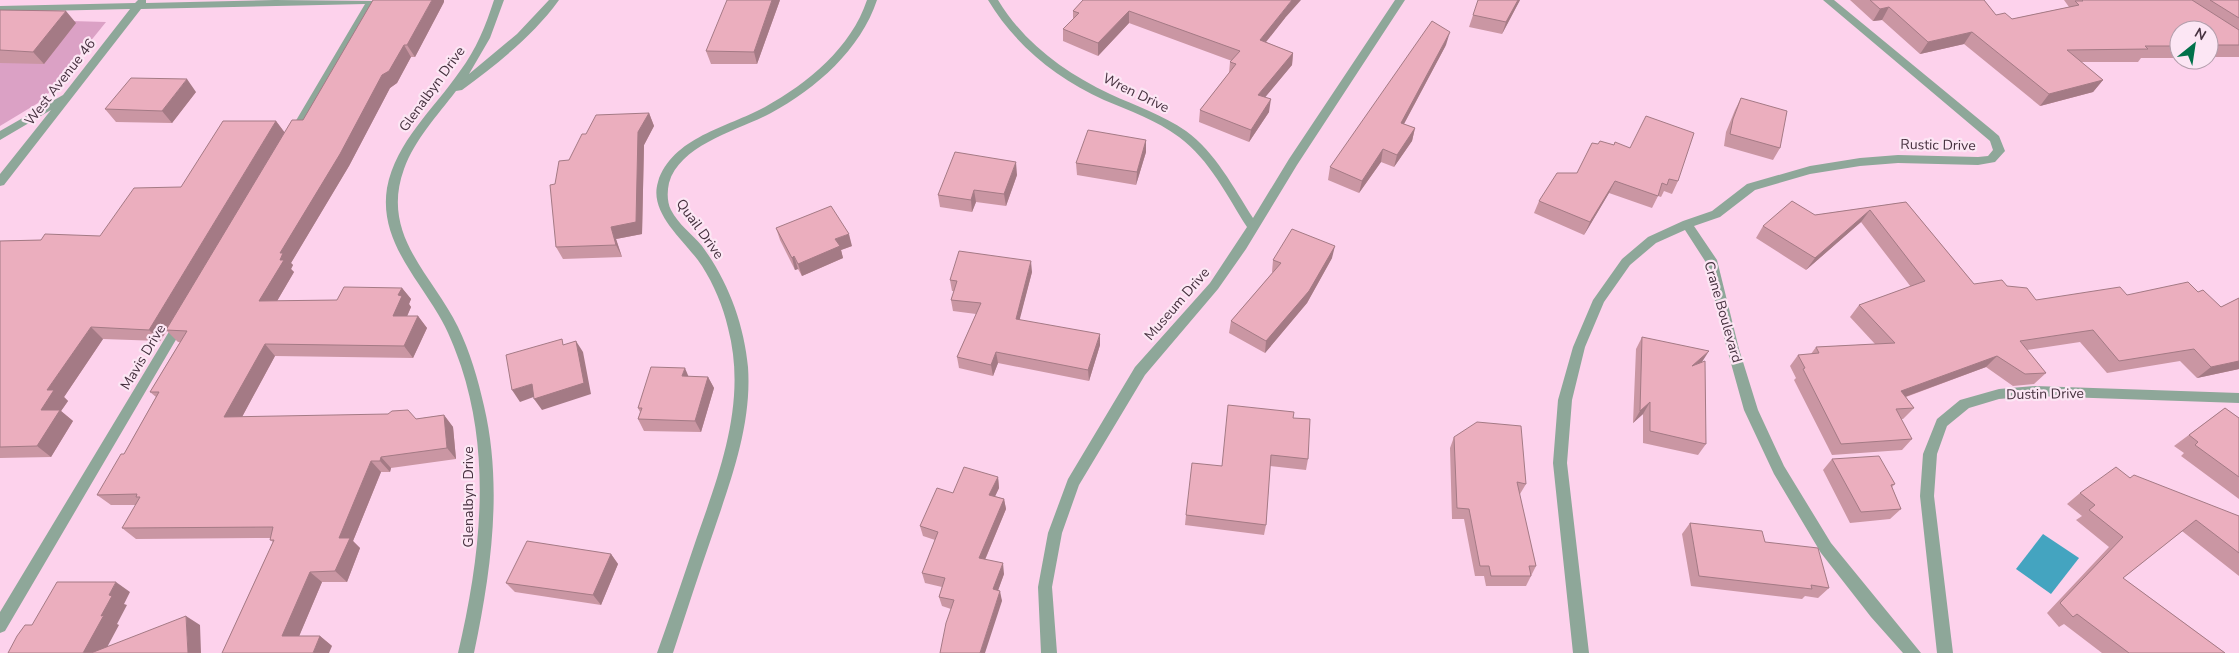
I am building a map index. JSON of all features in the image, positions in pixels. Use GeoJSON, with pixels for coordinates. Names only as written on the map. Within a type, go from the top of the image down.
{"type":"FeatureCollection","features":[{"type":"Feature","properties":{"kind":"street"},"geometry":{"type":"LineString","coordinates":[[0,9],[141,3],[372,0]]}},
{"type":"Feature","properties":{"kind":"street"},"geometry":{"type":"LineString","coordinates":[[285,146],[372,0]]}},
{"type":"Feature","properties":{"kind":"street","name":"Glenalbyn Drive"},"geometry":{"type":"LineString","coordinates":[[466,653],[476,614],[486,537],[486,457],[474,387],[452,327],[421,276],[400,247],[392,216],[393,188],[403,158],[416,135],[474,60],[490,27],[499,0]]}},
{"type":"Feature","properties":{"kind":"street"},"geometry":{"type":"LineString","coordinates":[[448,95],[503,54],[535,24],[554,0]]}},
{"type":"Feature","properties":{"kind":"street","name":"Quail Drive"},"geometry":{"type":"LineString","coordinates":[[665,653],[734,448],[742,394],[739,345],[727,301],[710,266],[666,213],[661,196],[665,178],[675,161],[696,144],[769,109],[805,86],[835,60],[856,34],[872,0]]}},
{"type":"Feature","properties":{"kind":"street","name":"Wren Drive"},"geometry":{"type":"LineString","coordinates":[[993,0],[999,11],[1023,40],[1056,67],[1097,92],[1151,115],[1183,134],[1204,154],[1253,227]]}},
{"type":"Feature","properties":{"kind":"street","name":"Museum Drive"},"geometry":{"type":"LineString","coordinates":[[1049,653],[1045,587],[1055,533],[1073,483],[1140,371],[1214,286],[1400,0]]}},
{"type":"Feature","properties":{"kind":"street","name":"Rustic Drive"},"geometry":{"type":"LineString","coordinates":[[1687,224],[1716,214],[1751,187],[1810,170],[1860,162],[1898,159],[1978,161],[1992,159],[1999,151],[1995,140],[1988,133],[1828,0]]}},
{"type":"Feature","properties":{"kind":"street","name":"West Avenue 46"},"geometry":{"type":"LineString","coordinates":[[0,182],[141,3]]}},
{"type":"Feature","properties":{"kind":"street"},"geometry":{"type":"LineString","coordinates":[[0,136],[70,93]]}},
{"type":"Feature","properties":{"kind":"street"},"geometry":{"type":"LineString","coordinates":[[1582,653],[1560,463],[1565,400],[1579,347],[1599,300],[1626,262],[1652,240],[1687,224]]}},
{"type":"Feature","properties":{"kind":"street","name":"Crane Boulevard"},"geometry":{"type":"LineString","coordinates":[[1687,224],[1711,260],[1733,349],[1751,410],[1779,470],[1826,548],[1876,612],[1913,653]]}},
{"type":"Feature","properties":{"kind":"street","name":"Mavis Drive"},"geometry":{"type":"LineString","coordinates":[[0,626],[188,309]]}},
{"type":"Feature","properties":{"kind":"street","name":"Dustin Drive"},"geometry":{"type":"LineString","coordinates":[[1945,653],[1927,496],[1930,454],[1942,423],[1965,404],[1999,394],[2035,391],[2239,398]]}},
{"type":"Feature","properties":{"kind":"shaded area"},"geometry":{"type":"Polygon","coordinates":[[[0,19],[106,22],[43,100],[0,126],[0,19]]]}},
{"type":"Feature","properties":{"kind":"water"},"geometry":{"type":"Polygon","coordinates":[[[2043,534],[2079,558],[2051,594],[2016,569],[2043,534]]]}},
{"type":"Feature","properties":{"kind":"building"},"geometry":{"type":"Polygon","coordinates":[[[373,0],[432,0],[407,45],[404,45],[389,71],[382,75],[340,154],[280,253],[283,253],[280,260],[284,260],[259,301],[337,300],[344,287],[402,288],[398,295],[402,296],[393,316],[418,316],[404,346],[265,344],[224,417],[388,414],[392,411],[408,410],[416,419],[444,415],[447,448],[381,457],[380,461],[371,461],[339,538],[350,538],[335,571],[310,572],[282,636],[320,636],[313,653],[222,653],[274,540],[270,540],[273,527],[122,528],[140,497],[136,497],[137,494],[97,495],[121,454],[124,454],[159,392],[150,392],[187,331],[166,330],[292,120],[303,120],[373,0]]]}},
{"type":"Feature","properties":{"kind":"building"},"geometry":{"type":"Polygon","coordinates":[[[727,0],[772,0],[754,52],[706,51],[727,0]]]}},
{"type":"Feature","properties":{"kind":"building"},"geometry":{"type":"Polygon","coordinates":[[[1083,0],[1292,0],[1260,40],[1293,53],[1258,95],[1271,99],[1251,130],[1200,110],[1236,64],[1230,62],[1240,51],[1129,11],[1098,43],[1063,29],[1079,13],[1073,11],[1083,0]]]}},
{"type":"Feature","properties":{"kind":"building"},"geometry":{"type":"Polygon","coordinates":[[[1478,0],[1518,0],[1506,22],[1473,15],[1478,0]]]}},
{"type":"Feature","properties":{"kind":"building"},"geometry":{"type":"Polygon","coordinates":[[[1870,0],[1984,0],[1996,15],[2005,13],[2012,19],[2079,5],[2075,1],[2082,0],[2192,0],[2239,30],[2239,45],[2219,45],[2219,20],[2169,20],[2169,46],[2145,46],[2148,49],[2067,50],[2103,80],[2049,94],[1972,32],[1928,42],[1889,7],[1880,9],[1870,0]]]}},
{"type":"Feature","properties":{"kind":"building"},"geometry":{"type":"Polygon","coordinates":[[[2210,0],[2239,0],[2239,18],[2210,0]]]}},
{"type":"Feature","properties":{"kind":"building"},"geometry":{"type":"Polygon","coordinates":[[[0,10],[66,11],[33,52],[0,50],[0,10]]]}},
{"type":"Feature","properties":{"kind":"building"},"geometry":{"type":"Polygon","coordinates":[[[1432,21],[1450,32],[1401,123],[1415,128],[1397,155],[1383,149],[1362,181],[1330,167],[1432,21]]]}},
{"type":"Feature","properties":{"kind":"building"},"geometry":{"type":"Polygon","coordinates":[[[131,78],[187,79],[162,111],[105,109],[131,78]]]}},
{"type":"Feature","properties":{"kind":"building"},"geometry":{"type":"Polygon","coordinates":[[[1741,98],[1787,111],[1780,148],[1730,134],[1733,119],[1741,98]]]}},
{"type":"Feature","properties":{"kind":"building"},"geometry":{"type":"Polygon","coordinates":[[[649,113],[638,132],[636,222],[611,227],[616,245],[556,247],[550,185],[555,184],[559,161],[569,160],[582,134],[586,134],[596,115],[649,113]]]}},
{"type":"Feature","properties":{"kind":"building"},"geometry":{"type":"Polygon","coordinates":[[[1646,116],[1694,133],[1678,181],[1669,179],[1667,185],[1662,183],[1658,196],[1615,181],[1590,222],[1539,201],[1557,173],[1577,173],[1592,143],[1598,144],[1600,141],[1614,145],[1615,142],[1630,148],[1646,116]]]}},
{"type":"Feature","properties":{"kind":"building"},"geometry":{"type":"Polygon","coordinates":[[[223,121],[276,121],[149,330],[91,327],[47,390],[54,390],[41,410],[60,410],[37,446],[0,447],[0,241],[41,240],[45,234],[100,236],[134,188],[181,187],[223,121]]]}},
{"type":"Feature","properties":{"kind":"building"},"geometry":{"type":"Polygon","coordinates":[[[1088,130],[1146,140],[1137,172],[1076,163],[1088,130]]]}},
{"type":"Feature","properties":{"kind":"building"},"geometry":{"type":"Polygon","coordinates":[[[955,152],[1016,162],[1004,194],[974,190],[971,200],[938,195],[955,152]]]}},
{"type":"Feature","properties":{"kind":"building"},"geometry":{"type":"Polygon","coordinates":[[[1792,201],[1815,215],[1906,202],[1974,284],[2002,280],[2007,286],[2027,288],[2036,300],[2120,287],[2127,295],[2188,282],[2198,292],[2203,290],[2221,307],[2239,298],[2239,361],[2211,367],[2194,349],[2119,361],[2093,330],[2020,341],[2046,373],[2025,374],[1997,356],[1901,391],[1914,408],[1896,409],[1912,439],[1841,444],[1803,369],[1805,368],[1798,355],[1819,353],[1816,347],[1895,343],[1859,305],[1925,281],[1870,210],[1815,258],[1763,226],[1792,201]]]}},
{"type":"Feature","properties":{"kind":"building"},"geometry":{"type":"Polygon","coordinates":[[[831,206],[849,234],[835,239],[840,246],[798,264],[794,256],[792,258],[776,228],[831,206]]]}},
{"type":"Feature","properties":{"kind":"building"},"geometry":{"type":"Polygon","coordinates":[[[1292,229],[1335,246],[1309,291],[1266,341],[1231,321],[1281,263],[1273,260],[1292,229]]]}},
{"type":"Feature","properties":{"kind":"building"},"geometry":{"type":"Polygon","coordinates":[[[959,251],[1031,261],[1016,319],[1100,334],[1088,370],[996,352],[991,365],[957,357],[981,303],[951,300],[957,281],[950,280],[959,251]]]}},
{"type":"Feature","properties":{"kind":"building"},"geometry":{"type":"Polygon","coordinates":[[[1642,337],[1709,351],[1692,366],[1705,361],[1706,444],[1650,431],[1650,402],[1640,411],[1642,337]]]}},
{"type":"Feature","properties":{"kind":"building"},"geometry":{"type":"Polygon","coordinates":[[[562,339],[563,345],[576,341],[584,383],[534,399],[532,384],[512,390],[506,355],[562,339]]]}},
{"type":"Feature","properties":{"kind":"building"},"geometry":{"type":"Polygon","coordinates":[[[651,367],[685,368],[682,376],[708,377],[695,421],[638,419],[642,408],[638,408],[651,367]]]}},
{"type":"Feature","properties":{"kind":"building"},"geometry":{"type":"Polygon","coordinates":[[[1228,405],[1294,412],[1293,418],[1310,419],[1308,459],[1271,455],[1266,525],[1186,515],[1192,463],[1222,466],[1228,405]]]}},
{"type":"Feature","properties":{"kind":"building"},"geometry":{"type":"Polygon","coordinates":[[[2225,408],[2239,418],[2239,477],[2195,445],[2198,442],[2189,435],[2225,408]]]}},
{"type":"Feature","properties":{"kind":"building"},"geometry":{"type":"Polygon","coordinates":[[[1477,422],[1521,426],[1526,484],[1517,482],[1536,566],[1529,566],[1531,576],[1491,576],[1489,566],[1480,566],[1469,509],[1457,508],[1454,437],[1477,422]]]}},
{"type":"Feature","properties":{"kind":"building"},"geometry":{"type":"Polygon","coordinates":[[[1879,456],[1895,484],[1891,485],[1901,509],[1861,512],[1832,459],[1879,456]]]}},
{"type":"Feature","properties":{"kind":"building"},"geometry":{"type":"Polygon","coordinates":[[[964,467],[998,477],[989,495],[1004,499],[979,558],[1003,563],[993,589],[1000,591],[980,653],[940,653],[946,623],[954,600],[939,597],[945,578],[922,573],[938,532],[920,526],[937,488],[953,493],[964,467]]]}},
{"type":"Feature","properties":{"kind":"building"},"geometry":{"type":"Polygon","coordinates":[[[2116,467],[2130,478],[2134,475],[2239,516],[2239,553],[2196,520],[2123,578],[2225,653],[2129,653],[2077,614],[2073,617],[2060,603],[2123,537],[2089,510],[2095,505],[2080,493],[2116,467]]]}},
{"type":"Feature","properties":{"kind":"building"},"geometry":{"type":"Polygon","coordinates":[[[1690,523],[1762,531],[1765,542],[1818,548],[1829,588],[1811,585],[1812,589],[1699,576],[1690,523]]]}},
{"type":"Feature","properties":{"kind":"building"},"geometry":{"type":"Polygon","coordinates":[[[527,541],[611,554],[593,595],[506,583],[527,541]]]}},
{"type":"Feature","properties":{"kind":"building"},"geometry":{"type":"Polygon","coordinates":[[[57,582],[116,582],[109,595],[112,596],[101,616],[104,615],[83,653],[8,653],[25,625],[32,625],[57,582]]]}},
{"type":"Feature","properties":{"kind":"building"},"geometry":{"type":"Polygon","coordinates":[[[186,616],[188,653],[91,653],[186,616]]]}}]}
